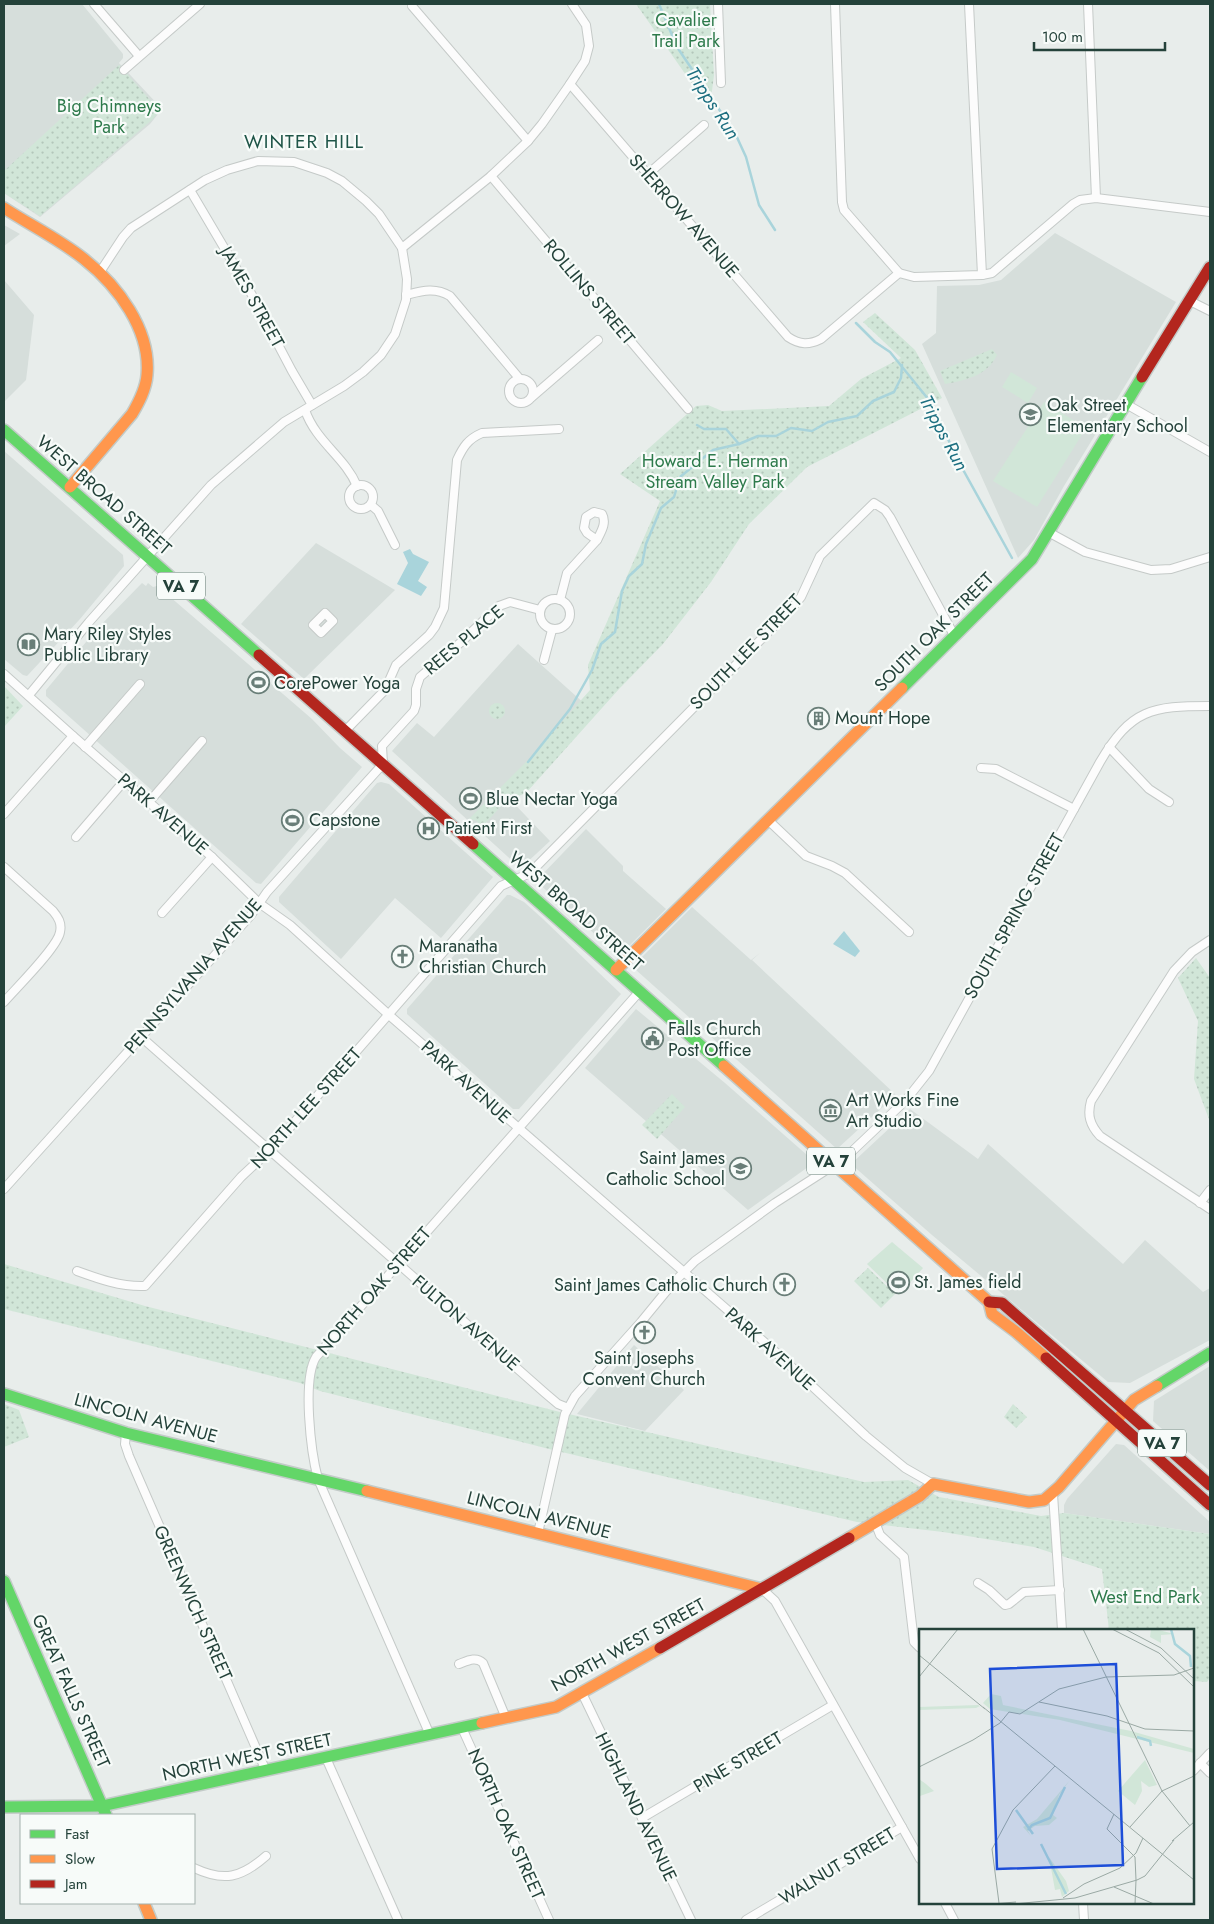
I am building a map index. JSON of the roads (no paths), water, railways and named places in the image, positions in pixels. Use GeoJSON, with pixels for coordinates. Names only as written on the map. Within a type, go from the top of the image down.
{"type":"FeatureCollection","features":[{"type":"Feature","properties":{"kind":"main road"},"geometry":{"type":"LineString","coordinates":[[4,208],[61,243],[100,272],[110,283],[141,335],[146,349],[147,375],[144,390],[132,414],[70,487]]}},
{"type":"Feature","properties":{"kind":"main road","name":"SOUTH OAK STREET"},"geometry":{"type":"LineString","coordinates":[[616,970],[1020,572],[1036,554],[1210,267]]}},
{"type":"Feature","properties":{"kind":"main road","name":"WEST BROAD STREET"},"geometry":{"type":"LineString","coordinates":[[4,430],[640,990],[989,1302],[992,1314],[1016,1332],[1210,1506]]}},
{"type":"Feature","properties":{"kind":"main road","name":"WEST BROAD STREET"},"geometry":{"type":"LineString","coordinates":[[989,1302],[1002,1303],[1210,1485]]}},
{"type":"Feature","properties":{"kind":"main road"},"geometry":{"type":"LineString","coordinates":[[933,1484],[1029,1502],[1044,1500],[1053,1494],[1134,1400],[1210,1353]]}},
{"type":"Feature","properties":{"kind":"main road","name":"LINCOLN AVENUE"},"geometry":{"type":"LineString","coordinates":[[4,1394],[126,1433],[762,1589]]}},
{"type":"Feature","properties":{"kind":"main road","name":"NORTH WEST STREET"},"geometry":{"type":"LineString","coordinates":[[4,1807],[104,1811],[266,1771],[552,1708],[582,1693],[876,1522],[920,1496],[933,1484]]}},
{"type":"Feature","properties":{"kind":"main road","name":"GREAT FALLS STREET"},"geometry":{"type":"LineString","coordinates":[[4,1581],[104,1811]]}},
{"type":"Feature","properties":{"kind":"main road"},"geometry":{"type":"LineString","coordinates":[[144,1904],[151,1920]]}},
{"type":"Feature","properties":{"kind":"street"},"geometry":{"type":"LineString","coordinates":[[94,4],[138,56]]}},
{"type":"Feature","properties":{"kind":"street"},"geometry":{"type":"LineString","coordinates":[[124,70],[200,4]]}},
{"type":"Feature","properties":{"kind":"street"},"geometry":{"type":"LineString","coordinates":[[402,248],[491,176],[528,141],[570,84],[585,61],[589,46],[586,25],[572,4]]}},
{"type":"Feature","properties":{"kind":"street"},"geometry":{"type":"LineString","coordinates":[[718,4],[721,83]]}},
{"type":"Feature","properties":{"kind":"street"},"geometry":{"type":"LineString","coordinates":[[835,4],[842,202],[844,210],[899,273],[914,277],[992,273],[1080,200],[1096,198],[1210,212]]}},
{"type":"Feature","properties":{"kind":"street"},"geometry":{"type":"LineString","coordinates":[[969,4],[982,275]]}},
{"type":"Feature","properties":{"kind":"street"},"geometry":{"type":"LineString","coordinates":[[1088,4],[1096,198]]}},
{"type":"Feature","properties":{"kind":"street"},"geometry":{"type":"LineString","coordinates":[[412,6],[528,141]]}},
{"type":"Feature","properties":{"kind":"street","name":"SHERROW AVENUE"},"geometry":{"type":"LineString","coordinates":[[570,84],[788,337],[802,343],[815,342],[821,339],[899,273]]}},
{"type":"Feature","properties":{"kind":"street"},"geometry":{"type":"LineString","coordinates":[[648,174],[704,125]]}},
{"type":"Feature","properties":{"kind":"street"},"geometry":{"type":"LineString","coordinates":[[29,695],[89,622],[212,485],[284,422],[363,372],[382,355],[395,334],[406,295],[407,279],[402,248],[379,214],[350,187],[327,173],[294,162],[270,160],[236,166],[214,175],[131,228],[100,272]]}},
{"type":"Feature","properties":{"kind":"street","name":"ROLLINS STREET"},"geometry":{"type":"LineString","coordinates":[[491,176],[688,409]]}},
{"type":"Feature","properties":{"kind":"street","name":"JAMES STREET"},"geometry":{"type":"LineString","coordinates":[[190,190],[239,272],[312,405]]}},
{"type":"Feature","properties":{"kind":"street"},"geometry":{"type":"LineString","coordinates":[[406,295],[434,290],[450,296],[519,378],[526,380],[532,385],[532,397]]}},
{"type":"Feature","properties":{"kind":"street"},"geometry":{"type":"LineString","coordinates":[[1190,301],[1210,311]]}},
{"type":"Feature","properties":{"kind":"street"},"geometry":{"type":"LineString","coordinates":[[519,378],[511,382],[508,390],[510,398],[517,403],[526,402],[598,340]]}},
{"type":"Feature","properties":{"kind":"street"},"geometry":{"type":"LineString","coordinates":[[1126,404],[1210,452]]}},
{"type":"Feature","properties":{"kind":"street"},"geometry":{"type":"LineString","coordinates":[[305,410],[312,428],[353,476],[357,486]]}},
{"type":"Feature","properties":{"kind":"street"},"geometry":{"type":"LineString","coordinates":[[345,731],[386,690],[396,665],[429,635],[444,608],[457,460],[462,449],[474,436],[482,433],[559,429]]}},
{"type":"Feature","properties":{"kind":"street"},"geometry":{"type":"LineString","coordinates":[[357,486],[364,486],[372,491],[371,505],[357,509],[352,506],[348,498],[349,493],[357,486]]}},
{"type":"Feature","properties":{"kind":"street","name":"SOUTH LEE STREET"},"geometry":{"type":"LineString","coordinates":[[514,880],[530,873],[794,607],[801,597],[814,566],[826,549],[874,503],[890,517],[954,637]]}},
{"type":"Feature","properties":{"kind":"street"},"geometry":{"type":"LineString","coordinates":[[371,505],[378,511],[395,545]]}},
{"type":"Feature","properties":{"kind":"street"},"geometry":{"type":"LineString","coordinates":[[1050,533],[1086,552],[1151,570],[1172,569],[1210,557]]}},
{"type":"Feature","properties":{"kind":"street"},"geometry":{"type":"LineString","coordinates":[[560,600],[567,573],[597,540]]}},
{"type":"Feature","properties":{"kind":"street"},"geometry":{"type":"LineString","coordinates":[[552,630],[542,623],[540,610],[547,602],[560,600]]}},
{"type":"Feature","properties":{"kind":"street"},"geometry":{"type":"LineString","coordinates":[[552,630],[564,626],[570,618],[569,608],[560,600]]}},
{"type":"Feature","properties":{"kind":"street","name":"REES PLACE"},"geometry":{"type":"LineString","coordinates":[[383,764],[382,746],[414,711],[416,689],[420,677],[499,606],[510,602],[540,610]]}},
{"type":"Feature","properties":{"kind":"street"},"geometry":{"type":"LineString","coordinates":[[544,660],[552,630]]}},
{"type":"Feature","properties":{"kind":"street","name":"PARK AVENUE"},"geometry":{"type":"LineString","coordinates":[[4,674],[212,857],[259,903],[290,925],[389,1015],[770,1347],[866,1436],[905,1468],[933,1484]]}},
{"type":"Feature","properties":{"kind":"street"},"geometry":{"type":"LineString","coordinates":[[85,747],[140,684]]}},
{"type":"Feature","properties":{"kind":"street","name":"SOUTH SPRING STREET"},"geometry":{"type":"LineString","coordinates":[[568,1408],[574,1396],[695,1260],[775,1203],[845,1158],[906,1100],[929,1071],[1108,747],[1126,726],[1142,715],[1155,710],[1170,707],[1210,706]]}},
{"type":"Feature","properties":{"kind":"street"},"geometry":{"type":"LineString","coordinates":[[4,814],[73,736]]}},
{"type":"Feature","properties":{"kind":"street"},"geometry":{"type":"LineString","coordinates":[[149,802],[202,741]]}},
{"type":"Feature","properties":{"kind":"street"},"geometry":{"type":"LineString","coordinates":[[1108,747],[1149,789],[1169,802]]}},
{"type":"Feature","properties":{"kind":"street","name":"PENNSYLVANIA AVENUE"},"geometry":{"type":"LineString","coordinates":[[4,1189],[251,915],[296,860],[383,764]]}},
{"type":"Feature","properties":{"kind":"street"},"geometry":{"type":"LineString","coordinates":[[981,768],[996,769],[1074,809]]}},
{"type":"Feature","properties":{"kind":"street"},"geometry":{"type":"LineString","coordinates":[[76,837],[125,780]]}},
{"type":"Feature","properties":{"kind":"street"},"geometry":{"type":"LineString","coordinates":[[768,820],[806,856],[845,873],[908,932]]}},
{"type":"Feature","properties":{"kind":"street"},"geometry":{"type":"LineString","coordinates":[[162,913],[212,857]]}},
{"type":"Feature","properties":{"kind":"street"},"geometry":{"type":"LineString","coordinates":[[4,867],[53,911],[58,917],[61,931],[54,945],[4,1002]]}},
{"type":"Feature","properties":{"kind":"street","name":"NORTH LEE STREET"},"geometry":{"type":"LineString","coordinates":[[77,1271],[107,1282],[145,1286],[241,1177],[270,1150],[389,1015],[394,1006],[501,886],[514,880]]}},
{"type":"Feature","properties":{"kind":"street"},"geometry":{"type":"LineString","coordinates":[[1210,940],[1192,952],[1174,971],[1091,1101],[1089,1117],[1094,1130],[1100,1136],[1210,1209]]}},
{"type":"Feature","properties":{"kind":"street","name":"NORTH OAK STREET"},"geometry":{"type":"LineString","coordinates":[[430,1735],[318,1480],[313,1453],[311,1423],[309,1380],[312,1364],[398,1263],[640,990]]}},
{"type":"Feature","properties":{"kind":"street","name":"FULTON AVENUE"},"geometry":{"type":"LineString","coordinates":[[140,1036],[545,1393],[558,1404],[568,1408]]}},
{"type":"Feature","properties":{"kind":"street"},"geometry":{"type":"LineString","coordinates":[[1200,1202],[1210,1190]]}},
{"type":"Feature","properties":{"kind":"street"},"geometry":{"type":"LineString","coordinates":[[538,1533],[568,1408]]}},
{"type":"Feature","properties":{"kind":"street","name":"GREENWICH STREET"},"geometry":{"type":"LineString","coordinates":[[126,1433],[127,1450],[138,1477],[266,1771]]}},
{"type":"Feature","properties":{"kind":"street"},"geometry":{"type":"LineString","coordinates":[[1053,1494],[1062,1629]]}},
{"type":"Feature","properties":{"kind":"street"},"geometry":{"type":"LineString","coordinates":[[876,1522],[880,1535],[904,1557],[914,1642],[919,1647]]}},
{"type":"Feature","properties":{"kind":"street"},"geometry":{"type":"LineString","coordinates":[[978,1584],[1005,1605],[1024,1592],[1060,1590]]}},
{"type":"Feature","properties":{"kind":"street"},"geometry":{"type":"LineString","coordinates":[[762,1589],[775,1601],[919,1857]]}},
{"type":"Feature","properties":{"kind":"street"},"geometry":{"type":"LineString","coordinates":[[459,1664],[473,1659],[483,1662],[506,1718]]}},
{"type":"Feature","properties":{"kind":"street","name":"HIGHLAND AVENUE"},"geometry":{"type":"LineString","coordinates":[[582,1693],[691,1920]]}},
{"type":"Feature","properties":{"kind":"street","name":"PINE STREET"},"geometry":{"type":"LineString","coordinates":[[642,1818],[833,1705]]}},
{"type":"Feature","properties":{"kind":"street","name":"NORTH OAK STREET"},"geometry":{"type":"LineString","coordinates":[[462,1728],[549,1920]]}},
{"type":"Feature","properties":{"kind":"street"},"geometry":{"type":"LineString","coordinates":[[1194,1770],[1210,1752]]}},
{"type":"Feature","properties":{"kind":"street"},"geometry":{"type":"LineString","coordinates":[[326,1758],[398,1920]]}},
{"type":"Feature","properties":{"kind":"street"},"geometry":{"type":"LineString","coordinates":[[1200,1763],[1210,1774]]}},
{"type":"Feature","properties":{"kind":"street","name":"WALNUT STREET"},"geometry":{"type":"LineString","coordinates":[[746,1920],[902,1827]]}},
{"type":"Feature","properties":{"kind":"street"},"geometry":{"type":"LineString","coordinates":[[195,1868],[212,1875],[229,1876],[240,1874],[266,1856]]}},
{"type":"Feature","properties":{"kind":"street"},"geometry":{"type":"LineString","coordinates":[[945,1904],[954,1920]]}},
{"type":"Feature","properties":{"kind":"street"},"geometry":{"type":"LineString","coordinates":[[1082,1904],[1084,1920]]}},
{"type":"Feature","properties":{"kind":"water"},"geometry":{"type":"Polygon","coordinates":[[[410,549],[413,554],[429,562],[418,581],[427,587],[421,596],[397,584],[408,563],[403,552],[410,549]]]}},
{"type":"Feature","properties":{"kind":"water"},"geometry":{"type":"Polygon","coordinates":[[[844,931],[860,951],[855,957],[833,944],[844,931]]]}},
{"type":"Feature","properties":{"kind":"waterway","name":"Tripps Run"},"geometry":{"type":"LineString","coordinates":[[659,4],[677,47],[735,133],[746,157],[759,205],[775,230]]}},
{"type":"Feature","properties":{"kind":"waterway","name":"Tripps Run"},"geometry":{"type":"LineString","coordinates":[[856,323],[875,342],[890,352],[933,405],[956,457],[1012,558]]}},
{"type":"Feature","properties":{"kind":"waterway"},"geometry":{"type":"LineString","coordinates":[[528,762],[570,709],[592,670],[601,644],[615,632],[622,591],[629,576],[642,564],[646,544],[661,508],[674,497],[680,477],[713,450],[739,444],[758,436],[776,436],[791,428],[812,431],[828,422],[857,416],[873,401],[894,392],[901,378],[902,365]]}},
{"type":"Feature","properties":{"kind":"waterway"},"geometry":{"type":"LineString","coordinates":[[697,425],[704,429],[726,429],[739,444]]}},
{"type":"Feature","properties":{"kind":"place","name":"Oak Street Elementary School"},"geometry":{"type":"Point","coordinates":[1031,415]}},
{"type":"Feature","properties":{"kind":"place","name":"Mary Riley Styles Public Library"},"geometry":{"type":"Point","coordinates":[28,644]}},
{"type":"Feature","properties":{"kind":"place","name":"CorePower Yoga"},"geometry":{"type":"Point","coordinates":[258,683]}},
{"type":"Feature","properties":{"kind":"place","name":"Mount Hope"},"geometry":{"type":"Point","coordinates":[819,718]}},
{"type":"Feature","properties":{"kind":"place","name":"Blue Nectar Yoga"},"geometry":{"type":"Point","coordinates":[470,799]}},
{"type":"Feature","properties":{"kind":"place","name":"Capstone"},"geometry":{"type":"Point","coordinates":[293,820]}},
{"type":"Feature","properties":{"kind":"place","name":"Patient First"},"geometry":{"type":"Point","coordinates":[429,828]}},
{"type":"Feature","properties":{"kind":"place","name":"Maranatha Christian Church"},"geometry":{"type":"Point","coordinates":[403,956]}},
{"type":"Feature","properties":{"kind":"place","name":"Falls Church Post Office"},"geometry":{"type":"Point","coordinates":[652,1039]}},
{"type":"Feature","properties":{"kind":"place","name":"Art Works Fine Art Studio"},"geometry":{"type":"Point","coordinates":[830,1110]}},
{"type":"Feature","properties":{"kind":"place","name":"Saint James Catholic School"},"geometry":{"type":"Point","coordinates":[741,1168]}},
{"type":"Feature","properties":{"kind":"place","name":"St. James field"},"geometry":{"type":"Point","coordinates":[898,1282]}},
{"type":"Feature","properties":{"kind":"place","name":"Saint James Catholic Church"},"geometry":{"type":"Point","coordinates":[784,1285]}},
{"type":"Feature","properties":{"kind":"place","name":"Saint Josephs Convent Church"},"geometry":{"type":"Point","coordinates":[644,1333]}},
{"type":"Feature","properties":{"kind":"district","name":"WINTER HILL"},"geometry":{"type":"Point","coordinates":[304,141]}},
{"type":"Feature","properties":{"kind":"park label","name":"Cavalier Trail Park"},"geometry":{"type":"Point","coordinates":[686,30]}},
{"type":"Feature","properties":{"kind":"park label","name":"Big Chimneys Park"},"geometry":{"type":"Point","coordinates":[109,116]}},
{"type":"Feature","properties":{"kind":"park label","name":"Howard E. Herman Stream Valley Park"},"geometry":{"type":"Point","coordinates":[715,471]}},
{"type":"Feature","properties":{"kind":"park label","name":"West End Park"},"geometry":{"type":"Point","coordinates":[1145,1597]}}]}
